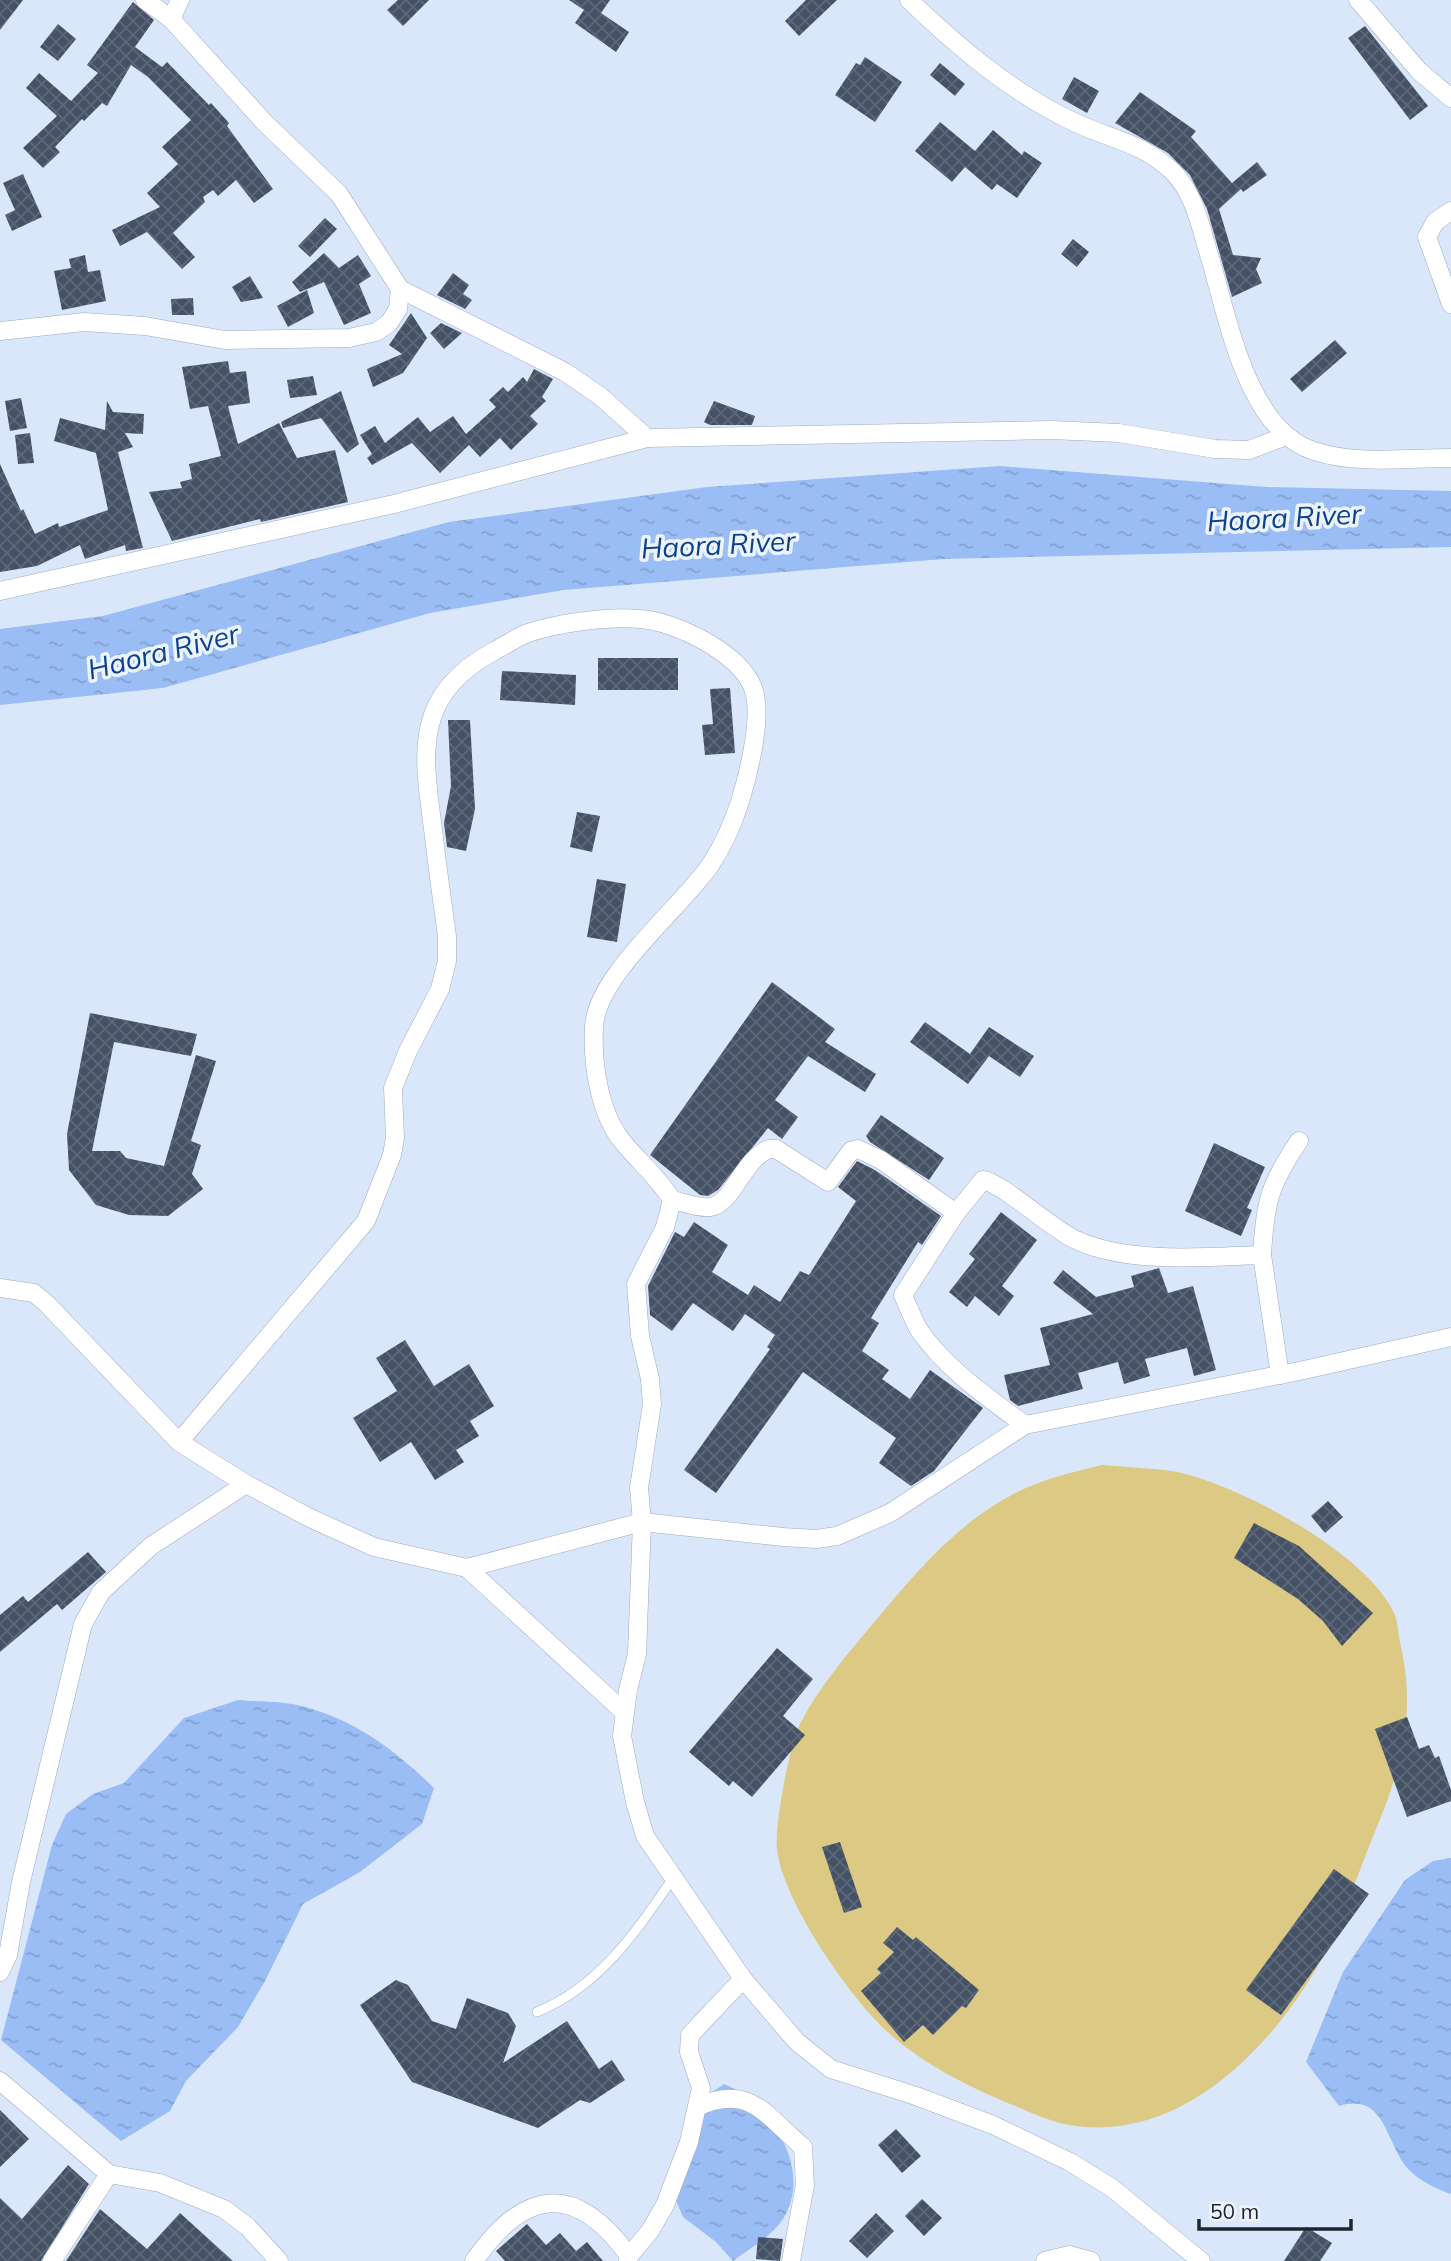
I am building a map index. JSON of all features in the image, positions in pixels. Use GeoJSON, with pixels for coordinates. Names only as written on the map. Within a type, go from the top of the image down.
{"type":"FeatureCollection","features":[{"type":"Feature","properties":{"kind":"street"},"geometry":{"type":"LineString","coordinates":[[145,0],[172,19],[264,122],[339,194],[400,289],[565,372],[600,397],[647,439]]}},
{"type":"Feature","properties":{"kind":"street"},"geometry":{"type":"LineString","coordinates":[[172,19],[180,0]]}},
{"type":"Feature","properties":{"kind":"street"},"geometry":{"type":"LineString","coordinates":[[909,0],[950,39],[994,74],[1074,122],[1142,147],[1174,173],[1196,213],[1252,388],[1269,419],[1286,436],[1301,446],[1327,454],[1355,458],[1451,458]]}},
{"type":"Feature","properties":{"kind":"street"},"geometry":{"type":"LineString","coordinates":[[1358,0],[1419,71],[1451,98]]}},
{"type":"Feature","properties":{"kind":"street"},"geometry":{"type":"LineString","coordinates":[[1451,211],[1435,222],[1427,237],[1451,304]]}},
{"type":"Feature","properties":{"kind":"street"},"geometry":{"type":"LineString","coordinates":[[0,331],[84,322],[145,326],[225,340],[349,338],[376,332],[389,323],[398,309],[400,289]]}},
{"type":"Feature","properties":{"kind":"street"},"geometry":{"type":"LineString","coordinates":[[0,591],[394,504],[647,439],[1051,430],[1119,433],[1216,449],[1249,450],[1286,436]]}},
{"type":"Feature","properties":{"kind":"street"},"geometry":{"type":"LineString","coordinates":[[178,1442],[366,1222],[388,1171],[395,1138],[393,1088],[408,1051],[440,989],[447,961],[447,936],[423,760],[431,717],[450,685],[472,663],[527,634],[610,618],[643,619],[682,630],[727,654],[752,686],[756,710],[755,736],[730,832],[709,866],[623,967],[597,1007],[597,1069],[611,1122],[620,1138],[672,1200],[708,1208],[718,1203],[746,1166],[769,1149],[776,1149],[828,1182],[851,1151],[858,1149],[881,1160],[956,1213]]}},
{"type":"Feature","properties":{"kind":"street"},"geometry":{"type":"LineString","coordinates":[[1280,1374],[1262,1255],[1264,1213],[1275,1176],[1299,1141]]}},
{"type":"Feature","properties":{"kind":"street"},"geometry":{"type":"LineString","coordinates":[[1025,1425],[984,1395],[940,1355],[919,1330],[903,1295],[956,1213],[983,1180],[990,1181],[1076,1240],[1114,1252],[1262,1255]]}},
{"type":"Feature","properties":{"kind":"street"},"geometry":{"type":"LineString","coordinates":[[672,1200],[665,1227],[636,1284],[640,1336],[650,1379],[652,1404],[639,1488],[642,1522],[637,1654],[624,1712],[622,1737],[645,1836],[743,1979],[797,2042],[831,2070],[980,2120],[1070,2162],[1112,2188],[1201,2261]]}},
{"type":"Feature","properties":{"kind":"street"},"geometry":{"type":"LineString","coordinates":[[0,1288],[34,1293],[178,1442],[246,1484],[310,1518],[374,1547],[467,1568],[642,1522],[783,1537],[816,1539],[837,1536],[890,1513],[1025,1425],[1444,1339],[1451,1324]]}},
{"type":"Feature","properties":{"kind":"street"},"geometry":{"type":"LineString","coordinates":[[0,1972],[8,1955],[21,1882],[83,1624],[101,1592],[151,1546],[246,1484]]}},
{"type":"Feature","properties":{"kind":"street"},"geometry":{"type":"LineString","coordinates":[[467,1568],[624,1712]]}},
{"type":"Feature","properties":{"kind":"street"},"geometry":{"type":"LineString","coordinates":[[474,2261],[511,2217],[528,2206],[546,2202],[593,2217],[612,2232],[629,2258],[650,2231],[665,2205],[689,2143],[701,2081],[688,2052],[690,2035],[743,1979]]}},
{"type":"Feature","properties":{"kind":"street"},"geometry":{"type":"LineString","coordinates":[[0,2081],[109,2174],[160,2183],[224,2208],[248,2227],[279,2261]]}},
{"type":"Feature","properties":{"kind":"street"},"geometry":{"type":"LineString","coordinates":[[697,2107],[720,2097],[748,2100],[803,2147],[805,2185],[790,2261]]}},
{"type":"Feature","properties":{"kind":"street"},"geometry":{"type":"LineString","coordinates":[[52,2261],[109,2174]]}},
{"type":"Feature","properties":{"kind":"street"},"geometry":{"type":"LineString","coordinates":[[1045,2261],[1069,2255],[1091,2261]]}},
{"type":"Feature","properties":{"kind":"lane"},"geometry":{"type":"LineString","coordinates":[[537,2012],[562,2002],[595,1977],[623,1948],[673,1878]]}},
{"type":"Feature","properties":{"kind":"shaded area"},"geometry":{"type":"Polygon","coordinates":[[[1102,1465],[1172,1471],[1199,1478],[1263,1505],[1329,1545],[1357,1567],[1379,1590],[1394,1613],[1407,1699],[1402,1751],[1387,1801],[1332,1937],[1300,1995],[1252,2053],[1223,2079],[1192,2100],[1159,2116],[1123,2125],[1086,2127],[1047,2119],[978,2090],[932,2065],[890,2034],[838,1974],[805,1921],[782,1870],[777,1838],[788,1765],[801,1722],[833,1672],[902,1590],[934,1555],[988,1509],[1031,1486],[1102,1465]]]}},
{"type":"Feature","properties":{"kind":"water","name":"Haora River"},"geometry":{"type":"Polygon","coordinates":[[[1000,466],[1266,487],[1451,491],[1451,547],[944,559],[564,590],[430,613],[163,688],[0,705],[0,629],[103,616],[449,522],[707,487],[1000,466]]]}},
{"type":"Feature","properties":{"kind":"water"},"geometry":{"type":"Polygon","coordinates":[[[238,1700],[294,1704],[340,1720],[374,1738],[434,1788],[422,1824],[360,1872],[303,1904],[265,1981],[238,2027],[186,2081],[170,2111],[121,2141],[1,2040],[52,1845],[66,1814],[93,1794],[124,1783],[184,1718],[238,1700]]]}},
{"type":"Feature","properties":{"kind":"water"},"geometry":{"type":"Polygon","coordinates":[[[1451,1858],[1450,2194],[1413,2174],[1397,2153],[1374,2111],[1354,2104],[1339,2106],[1306,2062],[1343,1972],[1405,1880],[1433,1861],[1451,1858]]]}},
{"type":"Feature","properties":{"kind":"water"},"geometry":{"type":"Polygon","coordinates":[[[724,2084],[741,2093],[771,2122],[783,2140],[793,2180],[791,2200],[783,2219],[767,2237],[733,2261],[716,2242],[683,2217],[675,2198],[711,2093],[724,2084]]]}},
{"type":"Feature","properties":{"kind":"building"},"geometry":{"type":"Polygon","coordinates":[[[0,0],[23,0],[0,30],[0,0]]]}},
{"type":"Feature","properties":{"kind":"building"},"geometry":{"type":"Polygon","coordinates":[[[398,0],[429,0],[403,26],[387,10],[398,0]]]}},
{"type":"Feature","properties":{"kind":"building"},"geometry":{"type":"Polygon","coordinates":[[[569,0],[610,0],[601,13],[629,32],[616,52],[575,23],[584,10],[569,0]]]}},
{"type":"Feature","properties":{"kind":"building"},"geometry":{"type":"Polygon","coordinates":[[[806,0],[837,0],[799,36],[785,21],[806,0]]]}},
{"type":"Feature","properties":{"kind":"building"},"geometry":{"type":"Polygon","coordinates":[[[133,2],[154,20],[135,47],[162,67],[167,62],[209,105],[211,103],[229,123],[227,126],[273,189],[254,203],[236,180],[218,196],[213,190],[203,197],[205,202],[173,233],[195,257],[182,269],[147,232],[120,246],[112,230],[160,207],[147,193],[178,164],[162,147],[191,120],[148,77],[131,65],[107,106],[102,103],[84,121],[82,119],[55,147],[60,152],[43,168],[23,148],[57,116],[26,88],[39,73],[71,101],[98,73],[87,65],[133,2]]]}},
{"type":"Feature","properties":{"kind":"building"},"geometry":{"type":"Polygon","coordinates":[[[58,24],[76,39],[58,61],[40,47],[58,24]]]}},
{"type":"Feature","properties":{"kind":"building"},"geometry":{"type":"Polygon","coordinates":[[[1365,26],[1428,106],[1410,120],[1348,38],[1365,26]]]}},
{"type":"Feature","properties":{"kind":"building"},"geometry":{"type":"Polygon","coordinates":[[[865,57],[902,82],[875,122],[835,95],[856,63],[860,65],[865,57]]]}},
{"type":"Feature","properties":{"kind":"building"},"geometry":{"type":"Polygon","coordinates":[[[940,63],[965,84],[955,96],[930,75],[940,63]]]}},
{"type":"Feature","properties":{"kind":"building"},"geometry":{"type":"Polygon","coordinates":[[[1074,77],[1099,91],[1087,113],[1062,99],[1074,77]]]}},
{"type":"Feature","properties":{"kind":"building"},"geometry":{"type":"Polygon","coordinates":[[[1140,92],[1196,131],[1191,137],[1232,183],[1257,162],[1267,175],[1243,192],[1241,189],[1219,209],[1233,255],[1261,258],[1256,269],[1262,283],[1232,297],[1207,209],[1190,175],[1168,153],[1115,123],[1140,92]]]}},
{"type":"Feature","properties":{"kind":"building"},"geometry":{"type":"Polygon","coordinates":[[[940,122],[975,151],[993,130],[1022,155],[1024,151],[1042,163],[1017,198],[997,184],[992,190],[965,167],[952,182],[915,151],[940,122]]]}},
{"type":"Feature","properties":{"kind":"building"},"geometry":{"type":"Polygon","coordinates":[[[23,174],[42,217],[12,231],[5,215],[15,210],[3,183],[23,174]]]}},
{"type":"Feature","properties":{"kind":"building"},"geometry":{"type":"Polygon","coordinates":[[[325,218],[337,229],[310,257],[298,246],[325,218]]]}},
{"type":"Feature","properties":{"kind":"building"},"geometry":{"type":"Polygon","coordinates":[[[1073,239],[1089,252],[1077,267],[1061,254],[1073,239]]]}},
{"type":"Feature","properties":{"kind":"building"},"geometry":{"type":"Polygon","coordinates":[[[324,253],[339,268],[358,255],[371,276],[359,284],[371,313],[344,325],[324,282],[300,292],[292,282],[324,253]]]}},
{"type":"Feature","properties":{"kind":"building"},"geometry":{"type":"Polygon","coordinates":[[[85,255],[88,272],[100,270],[106,301],[62,310],[54,271],[71,268],[69,259],[85,255]]]}},
{"type":"Feature","properties":{"kind":"building"},"geometry":{"type":"Polygon","coordinates":[[[453,273],[469,285],[463,294],[472,300],[465,309],[437,295],[453,273]]]}},
{"type":"Feature","properties":{"kind":"building"},"geometry":{"type":"Polygon","coordinates":[[[250,276],[263,298],[241,302],[232,287],[250,276]]]}},
{"type":"Feature","properties":{"kind":"building"},"geometry":{"type":"Polygon","coordinates":[[[307,290],[314,313],[288,327],[277,306],[307,290]]]}},
{"type":"Feature","properties":{"kind":"building"},"geometry":{"type":"Polygon","coordinates":[[[193,298],[194,315],[172,315],[171,299],[193,298]]]}},
{"type":"Feature","properties":{"kind":"building"},"geometry":{"type":"Polygon","coordinates":[[[411,313],[427,338],[403,373],[373,387],[367,369],[402,354],[389,345],[411,313]]]}},
{"type":"Feature","properties":{"kind":"building"},"geometry":{"type":"Polygon","coordinates":[[[441,323],[462,333],[444,349],[430,333],[441,323]]]}},
{"type":"Feature","properties":{"kind":"building"},"geometry":{"type":"Polygon","coordinates":[[[1335,340],[1347,353],[1302,392],[1290,379],[1335,340]]]}},
{"type":"Feature","properties":{"kind":"building"},"geometry":{"type":"Polygon","coordinates":[[[228,361],[230,373],[246,371],[250,403],[228,406],[238,444],[279,423],[297,458],[335,450],[348,502],[261,522],[260,519],[172,541],[149,492],[182,488],[180,482],[192,479],[189,464],[221,456],[208,406],[190,409],[182,367],[228,361]]]}},
{"type":"Feature","properties":{"kind":"building"},"geometry":{"type":"Polygon","coordinates":[[[534,369],[553,379],[542,397],[546,401],[530,416],[538,424],[511,450],[500,438],[480,457],[469,445],[440,473],[412,443],[372,465],[367,458],[372,454],[360,435],[375,426],[385,443],[418,417],[430,432],[453,416],[466,434],[496,407],[489,400],[503,387],[508,392],[523,377],[527,382],[534,369]]]}},
{"type":"Feature","properties":{"kind":"building"},"geometry":{"type":"Polygon","coordinates":[[[313,376],[317,395],[290,398],[287,380],[313,376]]]}},
{"type":"Feature","properties":{"kind":"building"},"geometry":{"type":"Polygon","coordinates":[[[341,391],[359,444],[347,453],[321,418],[283,428],[281,422],[341,391]]]}},
{"type":"Feature","properties":{"kind":"building"},"geometry":{"type":"Polygon","coordinates":[[[21,398],[27,428],[10,431],[5,401],[21,398]]]}},
{"type":"Feature","properties":{"kind":"building"},"geometry":{"type":"Polygon","coordinates":[[[107,401],[113,412],[144,414],[143,434],[125,433],[133,447],[118,452],[143,548],[126,551],[125,545],[85,559],[80,545],[37,566],[0,572],[0,464],[21,511],[23,509],[35,534],[58,523],[59,527],[108,510],[96,453],[54,441],[60,418],[105,430],[107,401]]]}},
{"type":"Feature","properties":{"kind":"building"},"geometry":{"type":"Polygon","coordinates":[[[714,401],[755,416],[752,425],[710,425],[704,422],[714,401]]]}},
{"type":"Feature","properties":{"kind":"building"},"geometry":{"type":"Polygon","coordinates":[[[30,433],[34,463],[18,464],[15,435],[30,433]]]}},
{"type":"Feature","properties":{"kind":"building"},"geometry":{"type":"Polygon","coordinates":[[[598,658],[678,658],[678,690],[598,690],[598,658]]]}},
{"type":"Feature","properties":{"kind":"building"},"geometry":{"type":"Polygon","coordinates":[[[502,671],[576,675],[575,705],[500,700],[502,671]]]}},
{"type":"Feature","properties":{"kind":"building"},"geometry":{"type":"Polygon","coordinates":[[[730,688],[735,753],[705,755],[702,725],[713,724],[710,689],[730,688]]]}},
{"type":"Feature","properties":{"kind":"building"},"geometry":{"type":"Polygon","coordinates":[[[448,720],[470,720],[475,809],[466,851],[447,847],[444,823],[451,786],[448,720]]]}},
{"type":"Feature","properties":{"kind":"building"},"geometry":{"type":"Polygon","coordinates":[[[577,812],[600,816],[592,852],[570,847],[577,812]]]}},
{"type":"Feature","properties":{"kind":"building"},"geometry":{"type":"Polygon","coordinates":[[[597,879],[626,884],[617,942],[587,937],[597,879]]]}},
{"type":"Feature","properties":{"kind":"building"},"geometry":{"type":"Polygon","coordinates":[[[772,982],[835,1029],[825,1042],[876,1074],[865,1092],[808,1056],[775,1100],[798,1117],[782,1139],[768,1128],[718,1190],[708,1196],[700,1195],[650,1155],[772,982]]]}},
{"type":"Feature","properties":{"kind":"building"},"geometry":{"type":"Polygon","coordinates":[[[90,1013],[197,1034],[191,1056],[114,1042],[92,1151],[120,1151],[126,1158],[164,1166],[196,1055],[216,1061],[191,1141],[201,1145],[192,1174],[203,1189],[168,1216],[129,1215],[96,1205],[69,1170],[67,1134],[90,1013]]]}},
{"type":"Feature","properties":{"kind":"building"},"geometry":{"type":"Polygon","coordinates":[[[925,1022],[970,1054],[989,1027],[1034,1056],[1020,1077],[989,1056],[968,1084],[910,1042],[925,1022]]]}},
{"type":"Feature","properties":{"kind":"building"},"geometry":{"type":"Polygon","coordinates":[[[881,1115],[944,1158],[929,1180],[870,1142],[866,1136],[881,1115]]]}},
{"type":"Feature","properties":{"kind":"building"},"geometry":{"type":"Polygon","coordinates":[[[1214,1143],[1265,1167],[1247,1208],[1252,1210],[1241,1236],[1185,1211],[1214,1143]]]}},
{"type":"Feature","properties":{"kind":"building"},"geometry":{"type":"Polygon","coordinates":[[[857,1161],[875,1170],[941,1216],[922,1245],[918,1242],[871,1318],[879,1323],[862,1351],[889,1370],[882,1379],[910,1399],[930,1370],[983,1408],[934,1471],[911,1486],[879,1463],[896,1438],[803,1372],[716,1493],[684,1470],[770,1349],[767,1347],[775,1335],[745,1314],[733,1331],[693,1303],[672,1331],[650,1315],[648,1286],[675,1232],[684,1237],[694,1222],[728,1245],[712,1272],[748,1295],[754,1285],[780,1302],[800,1271],[809,1275],[856,1201],[838,1187],[857,1161]]]}},
{"type":"Feature","properties":{"kind":"building"},"geometry":{"type":"Polygon","coordinates":[[[1001,1212],[1037,1240],[1002,1286],[1014,1296],[999,1316],[975,1296],[967,1307],[949,1292],[975,1259],[969,1254],[1001,1212]]]}},
{"type":"Feature","properties":{"kind":"building"},"geometry":{"type":"Polygon","coordinates":[[[1159,1268],[1168,1293],[1193,1286],[1216,1370],[1194,1376],[1187,1348],[1145,1359],[1150,1376],[1124,1384],[1118,1362],[1078,1373],[1083,1389],[1018,1406],[1010,1400],[1004,1375],[1050,1365],[1040,1328],[1093,1314],[1053,1283],[1063,1270],[1096,1297],[1134,1287],[1131,1276],[1159,1268]]]}},
{"type":"Feature","properties":{"kind":"building"},"geometry":{"type":"Polygon","coordinates":[[[405,1340],[434,1386],[469,1364],[494,1406],[470,1421],[479,1436],[456,1450],[464,1462],[435,1480],[411,1442],[380,1462],[353,1418],[397,1391],[376,1358],[405,1340]]]}},
{"type":"Feature","properties":{"kind":"building"},"geometry":{"type":"Polygon","coordinates":[[[1328,1501],[1343,1517],[1325,1533],[1311,1516],[1328,1501]]]}},
{"type":"Feature","properties":{"kind":"building"},"geometry":{"type":"Polygon","coordinates":[[[1254,1523],[1299,1546],[1373,1613],[1342,1646],[1323,1621],[1298,1599],[1234,1558],[1254,1523]]]}},
{"type":"Feature","properties":{"kind":"building"},"geometry":{"type":"Polygon","coordinates":[[[88,1552],[106,1572],[62,1610],[57,1604],[0,1652],[0,1615],[23,1596],[28,1602],[88,1552]]]}},
{"type":"Feature","properties":{"kind":"building"},"geometry":{"type":"Polygon","coordinates":[[[777,1648],[813,1679],[783,1716],[805,1735],[752,1797],[733,1781],[729,1786],[689,1752],[777,1648]]]}},
{"type":"Feature","properties":{"kind":"building"},"geometry":{"type":"Polygon","coordinates":[[[1407,1717],[1419,1749],[1429,1745],[1435,1758],[1439,1756],[1451,1790],[1451,1801],[1407,1817],[1375,1729],[1407,1717]]]}},
{"type":"Feature","properties":{"kind":"building"},"geometry":{"type":"Polygon","coordinates":[[[840,1842],[862,1907],[844,1913],[822,1847],[840,1842]]]}},
{"type":"Feature","properties":{"kind":"building"},"geometry":{"type":"Polygon","coordinates":[[[1334,1869],[1369,1894],[1281,2015],[1246,1990],[1334,1869]]]}},
{"type":"Feature","properties":{"kind":"building"},"geometry":{"type":"Polygon","coordinates":[[[897,1927],[913,1940],[916,1937],[979,1990],[966,2008],[962,2006],[933,2035],[923,2025],[904,2042],[861,1991],[881,1973],[877,1969],[894,1952],[883,1943],[897,1927]]]}},
{"type":"Feature","properties":{"kind":"building"},"geometry":{"type":"Polygon","coordinates":[[[396,1980],[408,1985],[432,2021],[456,2029],[467,1998],[508,2013],[516,2026],[503,2063],[567,2021],[599,2069],[612,2060],[625,2080],[590,2103],[580,2100],[538,2128],[412,2082],[360,2005],[396,1980]]]}},
{"type":"Feature","properties":{"kind":"building"},"geometry":{"type":"Polygon","coordinates":[[[0,2110],[29,2139],[0,2167],[0,2110]]]}},
{"type":"Feature","properties":{"kind":"building"},"geometry":{"type":"Polygon","coordinates":[[[896,2129],[921,2156],[902,2173],[878,2145],[896,2129]]]}},
{"type":"Feature","properties":{"kind":"building"},"geometry":{"type":"Polygon","coordinates":[[[68,2165],[89,2184],[41,2261],[0,2261],[0,2198],[22,2219],[68,2165]]]}},
{"type":"Feature","properties":{"kind":"building"},"geometry":{"type":"Polygon","coordinates":[[[922,2199],[942,2218],[924,2236],[905,2216],[922,2199]]]}},
{"type":"Feature","properties":{"kind":"building"},"geometry":{"type":"Polygon","coordinates":[[[100,2209],[147,2249],[180,2213],[233,2261],[66,2261],[100,2209]]]}},
{"type":"Feature","properties":{"kind":"building"},"geometry":{"type":"Polygon","coordinates":[[[876,2213],[894,2231],[867,2258],[849,2241],[876,2213]]]}},
{"type":"Feature","properties":{"kind":"building"},"geometry":{"type":"Polygon","coordinates":[[[527,2224],[546,2245],[560,2233],[576,2251],[587,2242],[603,2261],[505,2261],[496,2251],[527,2224]]]}},
{"type":"Feature","properties":{"kind":"building"},"geometry":{"type":"Polygon","coordinates":[[[1306,2227],[1332,2243],[1320,2261],[1284,2261],[1306,2227]]]}},
{"type":"Feature","properties":{"kind":"building"},"geometry":{"type":"Polygon","coordinates":[[[758,2237],[783,2239],[780,2261],[756,2259],[758,2237]]]}}]}
